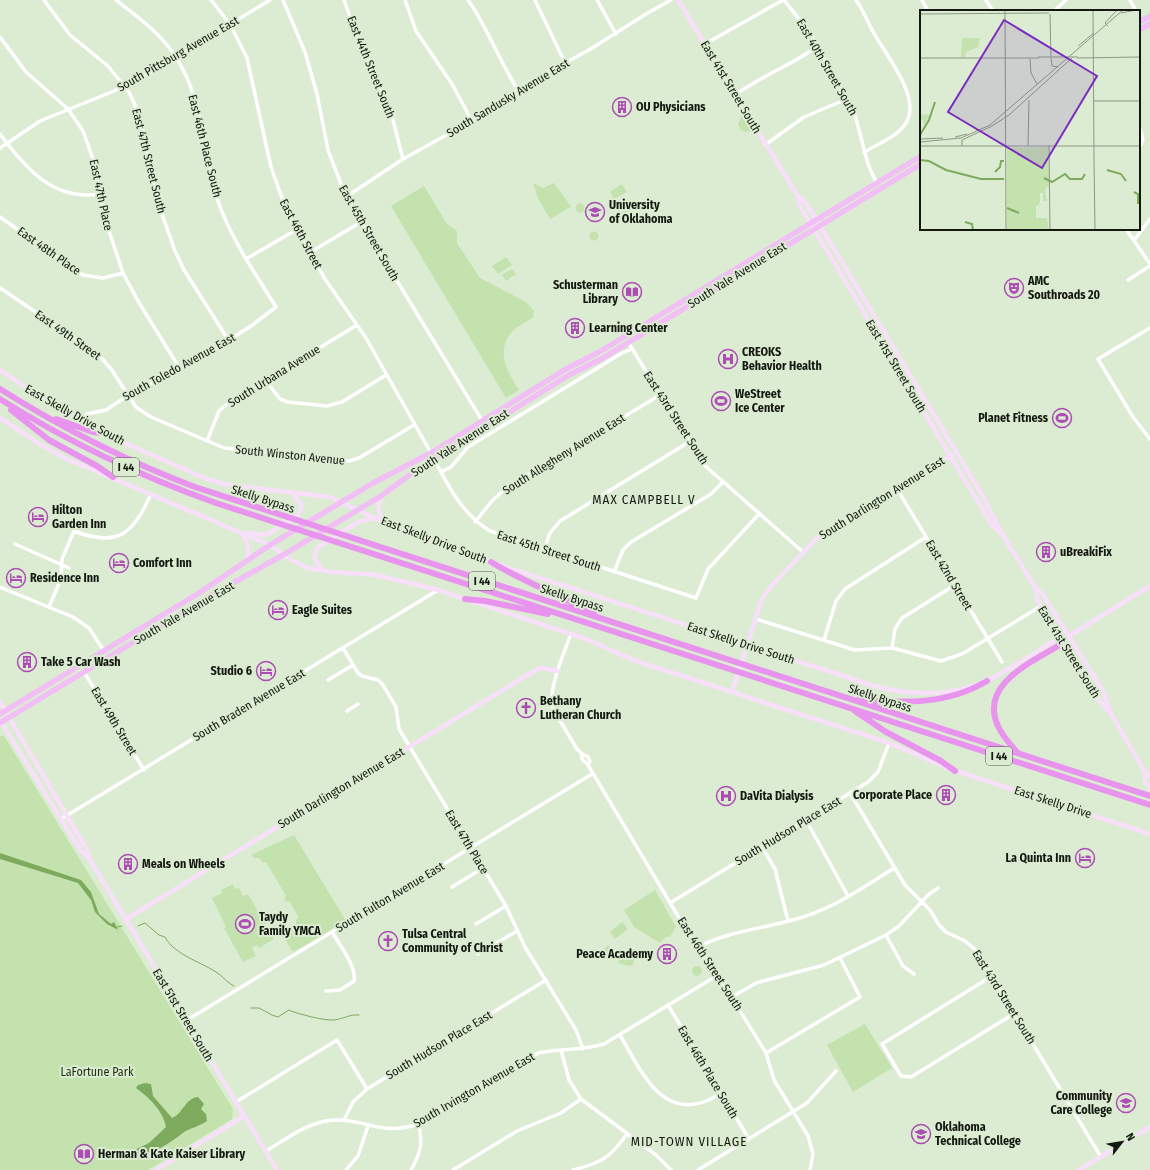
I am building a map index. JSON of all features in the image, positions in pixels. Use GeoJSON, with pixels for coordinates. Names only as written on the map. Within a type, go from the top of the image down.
{"type":"FeatureCollection","features":[{"type":"Feature","properties":{"kind":"highway","name":"Skelly Bypass"},"geometry":{"type":"LineString","coordinates":[[0,389],[96,444],[195,487],[360,542],[1150,796]]}},
{"type":"Feature","properties":{"kind":"highway","name":"Skelly Bypass"},"geometry":{"type":"LineString","coordinates":[[0,400],[53,431],[129,468],[191,494],[570,618],[1150,804]]}},
{"type":"Feature","properties":{"kind":"highway"},"geometry":{"type":"LineString","coordinates":[[0,400],[49,440],[97,466],[113,477]]}},
{"type":"Feature","properties":{"kind":"highway"},"geometry":{"type":"LineString","coordinates":[[43,415],[92,432],[102,433]]}},
{"type":"Feature","properties":{"kind":"highway"},"geometry":{"type":"LineString","coordinates":[[491,562],[511,574],[565,598],[604,620]]}},
{"type":"Feature","properties":{"kind":"highway"},"geometry":{"type":"LineString","coordinates":[[465,599],[485,601],[570,618]]}},
{"type":"Feature","properties":{"kind":"highway"},"geometry":{"type":"LineString","coordinates":[[1018,753],[998,727],[994,708],[997,696],[1003,684],[1013,674],[1058,646],[1061,641]]}},
{"type":"Feature","properties":{"kind":"highway"},"geometry":{"type":"LineString","coordinates":[[849,699],[908,703],[924,702],[961,693],[987,681]]}},
{"type":"Feature","properties":{"kind":"highway"},"geometry":{"type":"LineString","coordinates":[[849,707],[886,732],[941,761],[956,771]]}},
{"type":"Feature","properties":{"kind":"main road","name":"East 41st Street South"},"geometry":{"type":"LineString","coordinates":[[678,0],[765,145],[797,195],[805,202],[816,219],[956,452],[994,517],[1002,534],[1035,587],[1043,595],[1103,692],[1110,712]]}},
{"type":"Feature","properties":{"kind":"main road"},"geometry":{"type":"LineString","coordinates":[[1140,20],[1150,16]]}},
{"type":"Feature","properties":{"kind":"main road","name":"South Yale Avenue East"},"geometry":{"type":"LineString","coordinates":[[3,712],[199,593],[270,545],[342,502],[431,453],[525,394],[625,336],[920,157]]}},
{"type":"Feature","properties":{"kind":"main road","name":"South Yale Avenue East"},"geometry":{"type":"LineString","coordinates":[[0,722],[214,593],[240,581],[283,555],[380,496],[434,459],[529,400],[628,342],[920,165]]}},
{"type":"Feature","properties":{"kind":"main road","name":"East 41st Street South"},"geometry":{"type":"LineString","coordinates":[[797,195],[800,206],[809,223],[916,400],[992,525],[1002,534]]}},
{"type":"Feature","properties":{"kind":"main road"},"geometry":{"type":"LineString","coordinates":[[728,281],[733,271]]}},
{"type":"Feature","properties":{"kind":"main road"},"geometry":{"type":"LineString","coordinates":[[869,322],[877,320]]}},
{"type":"Feature","properties":{"kind":"main road"},"geometry":{"type":"LineString","coordinates":[[872,327],[877,320]]}},
{"type":"Feature","properties":{"kind":"main road"},"geometry":{"type":"LineString","coordinates":[[625,336],[628,342]]}},
{"type":"Feature","properties":{"kind":"main road","name":"East Skelly Drive South"},"geometry":{"type":"LineString","coordinates":[[0,370],[102,433],[216,482],[323,496],[342,502],[402,530],[491,562],[884,689],[901,692],[936,693],[987,681],[1054,641],[1061,641],[1150,586]]}},
{"type":"Feature","properties":{"kind":"main road"},"geometry":{"type":"LineString","coordinates":[[525,394],[529,400]]}},
{"type":"Feature","properties":{"kind":"main road"},"geometry":{"type":"LineString","coordinates":[[916,400],[922,396]]}},
{"type":"Feature","properties":{"kind":"main road"},"geometry":{"type":"LineString","coordinates":[[0,418],[41,445],[67,459],[113,477],[270,545],[283,555],[302,565],[322,570],[376,574],[438,590],[571,634],[632,660],[889,743],[956,771]]}},
{"type":"Feature","properties":{"kind":"main road","name":"South Darlington Avenue East"},"geometry":{"type":"LineString","coordinates":[[732,692],[762,599],[767,590],[823,533],[956,452]]}},
{"type":"Feature","properties":{"kind":"main road"},"geometry":{"type":"LineString","coordinates":[[431,453],[434,459]]}},
{"type":"Feature","properties":{"kind":"main road"},"geometry":{"type":"LineString","coordinates":[[241,533],[266,535],[297,516],[301,509],[301,504],[291,492]]}},
{"type":"Feature","properties":{"kind":"main road"},"geometry":{"type":"LineString","coordinates":[[380,496],[378,510],[383,522]]}},
{"type":"Feature","properties":{"kind":"main road"},"geometry":{"type":"LineString","coordinates":[[322,570],[314,558],[317,548],[358,522],[376,518]]}},
{"type":"Feature","properties":{"kind":"main road"},"geometry":{"type":"LineString","coordinates":[[241,533],[248,546],[247,560]]}},
{"type":"Feature","properties":{"kind":"main road"},"geometry":{"type":"LineString","coordinates":[[210,586],[214,593]]}},
{"type":"Feature","properties":{"kind":"main road","name":"East 41st Street South"},"geometry":{"type":"LineString","coordinates":[[1035,587],[1037,599],[1061,641],[1095,696],[1110,712],[1150,776]]}},
{"type":"Feature","properties":{"kind":"main road"},"geometry":{"type":"LineString","coordinates":[[199,593],[203,600]]}},
{"type":"Feature","properties":{"kind":"main road"},"geometry":{"type":"LineString","coordinates":[[147,625],[151,631]]}},
{"type":"Feature","properties":{"kind":"main road"},"geometry":{"type":"LineString","coordinates":[[80,665],[84,672]]}},
{"type":"Feature","properties":{"kind":"main road","name":"South Darlington Avenue East"},"geometry":{"type":"LineString","coordinates":[[126,919],[535,670],[548,668],[558,671]]}},
{"type":"Feature","properties":{"kind":"main road","name":"East 51st Street South"},"geometry":{"type":"LineString","coordinates":[[0,702],[3,712],[9,717],[86,848],[90,860],[277,1170]]}},
{"type":"Feature","properties":{"kind":"main road","name":"East 51st Street South"},"geometry":{"type":"LineString","coordinates":[[0,722],[81,851],[90,860]]}},
{"type":"Feature","properties":{"kind":"main road","name":"East Skelly Drive"},"geometry":{"type":"LineString","coordinates":[[956,771],[1150,834]]}},
{"type":"Feature","properties":{"kind":"main road","name":"East 41st Street South"},"geometry":{"type":"LineString","coordinates":[[1147,771],[1146,781],[1150,789]]}},
{"type":"Feature","properties":{"kind":"main road"},"geometry":{"type":"LineString","coordinates":[[156,1170],[244,1116]]}},
{"type":"Feature","properties":{"kind":"main road"},"geometry":{"type":"LineString","coordinates":[[1079,1170],[1150,1127]]}},
{"type":"Feature","properties":{"kind":"street","name":"East 47th Street South"},"geometry":{"type":"LineString","coordinates":[[44,0],[70,35],[108,66],[126,86],[139,114],[163,217],[173,246],[184,270],[229,341]]}},
{"type":"Feature","properties":{"kind":"street","name":"East 46th Place South"},"geometry":{"type":"LineString","coordinates":[[116,0],[146,23],[176,57],[189,82],[194,98],[218,201],[246,259],[276,307]]}},
{"type":"Feature","properties":{"kind":"street","name":"East 46th Street"},"geometry":{"type":"LineString","coordinates":[[211,0],[230,24],[243,46],[274,179],[282,201],[296,230],[309,253],[357,325],[431,453]]}},
{"type":"Feature","properties":{"kind":"street","name":"South Pittsburg Avenue East"},"geometry":{"type":"LineString","coordinates":[[0,148],[40,121],[126,86],[270,0]]}},
{"type":"Feature","properties":{"kind":"street","name":"East 45th Street South"},"geometry":{"type":"LineString","coordinates":[[284,0],[307,57],[317,94],[328,150],[346,197],[486,427]]}},
{"type":"Feature","properties":{"kind":"street","name":"East 44th Street South"},"geometry":{"type":"LineString","coordinates":[[344,0],[358,40],[390,108],[402,158]]}},
{"type":"Feature","properties":{"kind":"street"},"geometry":{"type":"LineString","coordinates":[[405,0],[416,31],[452,84],[472,121]]}},
{"type":"Feature","properties":{"kind":"street"},"geometry":{"type":"LineString","coordinates":[[468,0],[483,23],[502,64],[518,90]]}},
{"type":"Feature","properties":{"kind":"street"},"geometry":{"type":"LineString","coordinates":[[535,0],[565,63]]}},
{"type":"Feature","properties":{"kind":"street"},"geometry":{"type":"LineString","coordinates":[[597,0],[616,34]]}},
{"type":"Feature","properties":{"kind":"street","name":"South Sandusky Avenue East"},"geometry":{"type":"LineString","coordinates":[[346,197],[402,158],[472,121],[518,90],[616,34],[670,0]]}},
{"type":"Feature","properties":{"kind":"street"},"geometry":{"type":"LineString","coordinates":[[705,44],[784,0]]}},
{"type":"Feature","properties":{"kind":"street","name":"East 40th Street South"},"geometry":{"type":"LineString","coordinates":[[784,0],[810,33],[847,99],[857,120],[864,152],[876,182]]}},
{"type":"Feature","properties":{"kind":"street"},"geometry":{"type":"LineString","coordinates":[[856,0],[901,79],[908,96],[910,110],[909,118],[899,132],[864,152]]}},
{"type":"Feature","properties":{"kind":"street"},"geometry":{"type":"LineString","coordinates":[[922,0],[927,10]]}},
{"type":"Feature","properties":{"kind":"street"},"geometry":{"type":"LineString","coordinates":[[986,0],[992,10]]}},
{"type":"Feature","properties":{"kind":"street"},"geometry":{"type":"LineString","coordinates":[[1055,10],[1066,0]]}},
{"type":"Feature","properties":{"kind":"street"},"geometry":{"type":"LineString","coordinates":[[1130,0],[1135,10]]}},
{"type":"Feature","properties":{"kind":"street"},"geometry":{"type":"LineString","coordinates":[[1140,20],[1148,25]]}},
{"type":"Feature","properties":{"kind":"street","name":"East 47th Place"},"geometry":{"type":"LineString","coordinates":[[0,37],[26,72],[68,109],[79,123],[88,142],[114,250],[123,273],[138,301],[180,369]]}},
{"type":"Feature","properties":{"kind":"street"},"geometry":{"type":"LineString","coordinates":[[735,95],[762,77],[796,61],[818,46]]}},
{"type":"Feature","properties":{"kind":"street"},"geometry":{"type":"LineString","coordinates":[[765,145],[804,117],[847,99]]}},
{"type":"Feature","properties":{"kind":"street"},"geometry":{"type":"LineString","coordinates":[[1140,129],[1143,139],[1140,146]]}},
{"type":"Feature","properties":{"kind":"street"},"geometry":{"type":"LineString","coordinates":[[0,134],[30,170],[52,187],[82,196],[100,194]]}},
{"type":"Feature","properties":{"kind":"street","name":"East 48th Place"},"geometry":{"type":"LineString","coordinates":[[0,217],[83,275],[103,278],[123,273]]}},
{"type":"Feature","properties":{"kind":"street"},"geometry":{"type":"LineString","coordinates":[[1134,239],[1150,219]]}},
{"type":"Feature","properties":{"kind":"street"},"geometry":{"type":"LineString","coordinates":[[309,253],[361,222]]}},
{"type":"Feature","properties":{"kind":"street"},"geometry":{"type":"LineString","coordinates":[[246,259],[296,230]]}},
{"type":"Feature","properties":{"kind":"street"},"geometry":{"type":"LineString","coordinates":[[1127,230],[1150,265],[1128,280]]}},
{"type":"Feature","properties":{"kind":"street","name":"East 49th Street"},"geometry":{"type":"LineString","coordinates":[[0,288],[93,350],[111,369],[127,396],[136,407],[147,415],[207,441]]}},
{"type":"Feature","properties":{"kind":"street","name":"South Toledo Avenue East"},"geometry":{"type":"LineString","coordinates":[[81,421],[87,414],[106,410],[127,396],[180,369],[229,341],[276,307]]}},
{"type":"Feature","properties":{"kind":"street","name":"South Urbana Avenue"},"geometry":{"type":"LineString","coordinates":[[207,441],[217,415],[222,408],[357,325]]}},
{"type":"Feature","properties":{"kind":"street"},"geometry":{"type":"LineString","coordinates":[[1150,328],[1098,359],[1133,417],[1150,440]]}},
{"type":"Feature","properties":{"kind":"street","name":"East 43rd Street South"},"geometry":{"type":"LineString","coordinates":[[628,342],[703,464],[803,552]]}},
{"type":"Feature","properties":{"kind":"street","name":"South Yale Avenue East"},"geometry":{"type":"LineString","coordinates":[[441,472],[451,467],[465,448],[622,353],[632,349]]}},
{"type":"Feature","properties":{"kind":"street"},"geometry":{"type":"LineString","coordinates":[[266,381],[280,399],[288,402],[327,406],[342,402],[386,375]]}},
{"type":"Feature","properties":{"kind":"street","name":"South Allegheny Avenue East"},"geometry":{"type":"LineString","coordinates":[[475,522],[492,501],[506,488],[660,395]]}},
{"type":"Feature","properties":{"kind":"street","name":"South Winston Avenue"},"geometry":{"type":"LineString","coordinates":[[207,441],[228,449],[350,461],[359,458],[414,425]]}},
{"type":"Feature","properties":{"kind":"street"},"geometry":{"type":"LineString","coordinates":[[544,550],[553,529],[565,517],[689,442]]}},
{"type":"Feature","properties":{"kind":"street","name":"East 45th Street South"},"geometry":{"type":"LineString","coordinates":[[434,459],[466,511],[475,522],[490,531],[544,550],[696,598],[708,569],[759,514]]}},
{"type":"Feature","properties":{"kind":"street"},"geometry":{"type":"LineString","coordinates":[[614,572],[624,550],[631,542],[711,494],[723,482]]}},
{"type":"Feature","properties":{"kind":"street","name":"East 42nd Street"},"geometry":{"type":"LineString","coordinates":[[897,488],[1002,662]]}},
{"type":"Feature","properties":{"kind":"street"},"geometry":{"type":"LineString","coordinates":[[48,607],[61,579],[62,559],[74,531],[98,539],[109,538],[123,533],[138,520],[151,494]]}},
{"type":"Feature","properties":{"kind":"street"},"geometry":{"type":"LineString","coordinates":[[824,640],[836,601],[845,588],[926,537]]}},
{"type":"Feature","properties":{"kind":"street"},"geometry":{"type":"LineString","coordinates":[[15,544],[69,568]]}},
{"type":"Feature","properties":{"kind":"street"},"geometry":{"type":"LineString","coordinates":[[892,648],[894,630],[902,618],[955,585]]}},
{"type":"Feature","properties":{"kind":"street"},"geometry":{"type":"LineString","coordinates":[[0,587],[73,617],[84,624],[104,651]]}},
{"type":"Feature","properties":{"kind":"street","name":"South Braden Avenue East"},"geometry":{"type":"LineString","coordinates":[[61,820],[438,590]]}},
{"type":"Feature","properties":{"kind":"street"},"geometry":{"type":"LineString","coordinates":[[756,620],[861,650],[892,648],[932,660],[946,660],[962,654],[1041,606]]}},
{"type":"Feature","properties":{"kind":"street","name":"East 46th Street South"},"geometry":{"type":"LineString","coordinates":[[571,634],[551,694],[552,706],[582,754],[582,759],[588,764],[592,774],[697,948],[718,974],[766,1053],[774,1080],[810,1141],[813,1154],[810,1170]]}},
{"type":"Feature","properties":{"kind":"street","name":"East 47th Place"},"geometry":{"type":"LineString","coordinates":[[343,648],[353,665],[362,676],[378,680],[383,685],[395,706],[399,729],[506,906],[517,931],[576,1030],[583,1049]]}},
{"type":"Feature","properties":{"kind":"street"},"geometry":{"type":"LineString","coordinates":[[328,680],[353,665]]}},
{"type":"Feature","properties":{"kind":"street","name":"East 49th Street"},"geometry":{"type":"LineString","coordinates":[[84,672],[144,770]]}},
{"type":"Feature","properties":{"kind":"street"},"geometry":{"type":"LineString","coordinates":[[347,711],[358,704]]}},
{"type":"Feature","properties":{"kind":"street","name":"South Hudson Place East"},"geometry":{"type":"LineString","coordinates":[[670,903],[850,794],[875,776],[889,743]]}},
{"type":"Feature","properties":{"kind":"street","name":"East 46th Street South"},"geometry":{"type":"LineString","coordinates":[[582,754],[589,758],[590,762],[588,764]]}},
{"type":"Feature","properties":{"kind":"street","name":"South Fulton Avenue East"},"geometry":{"type":"LineString","coordinates":[[187,1020],[592,774]]}},
{"type":"Feature","properties":{"kind":"street","name":"East 43rd Street South"},"geometry":{"type":"LineString","coordinates":[[850,794],[905,885],[922,901],[946,932],[974,948],[1015,1013],[1101,1157]]}},
{"type":"Feature","properties":{"kind":"street"},"geometry":{"type":"LineString","coordinates":[[806,820],[848,896]]}},
{"type":"Feature","properties":{"kind":"street"},"geometry":{"type":"LineString","coordinates":[[762,847],[775,869],[788,921]]}},
{"type":"Feature","properties":{"kind":"street"},"geometry":{"type":"LineString","coordinates":[[452,887],[483,868]]}},
{"type":"Feature","properties":{"kind":"street"},"geometry":{"type":"LineString","coordinates":[[697,948],[716,939],[810,914],[848,896],[894,868]]}},
{"type":"Feature","properties":{"kind":"street"},"geometry":{"type":"LineString","coordinates":[[732,997],[756,983],[824,965],[886,935],[899,926],[922,901],[938,888]]}},
{"type":"Feature","properties":{"kind":"street"},"geometry":{"type":"LineString","coordinates":[[476,924],[506,906]]}},
{"type":"Feature","properties":{"kind":"street"},"geometry":{"type":"LineString","coordinates":[[478,954],[517,931]]}},
{"type":"Feature","properties":{"kind":"street"},"geometry":{"type":"LineString","coordinates":[[326,991],[340,990],[354,981],[356,976],[352,965],[332,932]]}},
{"type":"Feature","properties":{"kind":"street"},"geometry":{"type":"LineString","coordinates":[[886,935],[903,966],[914,974]]}},
{"type":"Feature","properties":{"kind":"street"},"geometry":{"type":"LineString","coordinates":[[766,1053],[860,997],[840,958]]}},
{"type":"Feature","properties":{"kind":"street","name":"South Irvington Avenue East"},"geometry":{"type":"LineString","coordinates":[[266,1151],[307,1127],[324,1121],[344,1120],[368,1126],[397,1130],[418,1124],[538,1053],[583,1049],[604,1044],[718,974]]}},
{"type":"Feature","properties":{"kind":"street"},"geometry":{"type":"LineString","coordinates":[[992,976],[882,1044],[901,1076],[911,1078],[1015,1013]]}},
{"type":"Feature","properties":{"kind":"street","name":"South Hudson Place East"},"geometry":{"type":"LineString","coordinates":[[344,1120],[353,1102],[367,1089],[546,980]]}},
{"type":"Feature","properties":{"kind":"street","name":"East 46th Place South"},"geometry":{"type":"LineString","coordinates":[[668,1005],[749,1139]]}},
{"type":"Feature","properties":{"kind":"street"},"geometry":{"type":"LineString","coordinates":[[620,1035],[648,1080],[666,1098],[679,1103],[695,1104],[707,1101],[721,1093]]}},
{"type":"Feature","properties":{"kind":"street"},"geometry":{"type":"LineString","coordinates":[[236,1102],[337,1040],[367,1089]]}},
{"type":"Feature","properties":{"kind":"street"},"geometry":{"type":"LineString","coordinates":[[561,1050],[569,1080],[581,1099],[656,1155],[671,1170]]}},
{"type":"Feature","properties":{"kind":"street"},"geometry":{"type":"LineString","coordinates":[[698,1170],[810,1101],[836,1071]]}},
{"type":"Feature","properties":{"kind":"street"},"geometry":{"type":"LineString","coordinates":[[453,1170],[517,1131],[561,1113],[581,1099]]}},
{"type":"Feature","properties":{"kind":"street"},"geometry":{"type":"LineString","coordinates":[[418,1124],[422,1138],[422,1146],[412,1169],[418,1170]]}},
{"type":"Feature","properties":{"kind":"street"},"geometry":{"type":"LineString","coordinates":[[346,1170],[358,1156],[368,1126]]}},
{"type":"Feature","properties":{"kind":"street"},"geometry":{"type":"LineString","coordinates":[[573,1170],[601,1161],[611,1155],[627,1134]]}},
{"type":"Feature","properties":{"kind":"green space"},"geometry":{"type":"Polygon","coordinates":[[[742,116],[751,131],[745,132],[740,129],[738,123],[742,116]]]}},
{"type":"Feature","properties":{"kind":"green space"},"geometry":{"type":"Polygon","coordinates":[[[533,183],[543,188],[554,183],[572,208],[570,207],[550,219],[538,198],[533,183]]]}},
{"type":"Feature","properties":{"kind":"green space"},"geometry":{"type":"Polygon","coordinates":[[[622,184],[627,192],[614,199],[610,192],[622,184]]]}},
{"type":"Feature","properties":{"kind":"green space"},"geometry":{"type":"Polygon","coordinates":[[[424,186],[447,224],[457,231],[457,243],[480,278],[526,302],[534,311],[533,317],[515,329],[505,344],[504,359],[506,367],[519,390],[506,398],[391,206],[424,186]]]}},
{"type":"Feature","properties":{"kind":"green space"},"geometry":{"type":"Polygon","coordinates":[[[632,199],[636,207],[624,214],[619,207],[632,199]]]}},
{"type":"Feature","properties":{"kind":"green space"},"geometry":{"type":"Polygon","coordinates":[[[578,204],[582,204],[584,208],[582,212],[578,212],[576,210],[576,206],[578,204]]]}},
{"type":"Feature","properties":{"kind":"green space"},"geometry":{"type":"Polygon","coordinates":[[[592,232],[596,232],[598,236],[596,240],[592,240],[590,238],[590,234],[592,232]]]}},
{"type":"Feature","properties":{"kind":"green space"},"geometry":{"type":"Polygon","coordinates":[[[506,257],[512,265],[498,274],[492,266],[506,257]]]}},
{"type":"Feature","properties":{"kind":"green space"},"geometry":{"type":"Polygon","coordinates":[[[512,269],[516,274],[506,281],[502,275],[512,269]]]}},
{"type":"Feature","properties":{"kind":"green space","name":"LaFortune Park"},"geometry":{"type":"Polygon","coordinates":[[[0,736],[4,736],[233,1109],[232,1119],[148,1170],[0,1170],[0,736]]]}},
{"type":"Feature","properties":{"kind":"green space"},"geometry":{"type":"Polygon","coordinates":[[[294,835],[346,921],[293,952],[282,935],[296,924],[296,920],[299,918],[289,901],[286,902],[284,898],[286,896],[266,862],[263,863],[259,858],[254,858],[251,855],[294,835]]]}},
{"type":"Feature","properties":{"kind":"green space","name":"Taydy Family YMCA"},"geometry":{"type":"Polygon","coordinates":[[[233,884],[235,889],[239,888],[243,896],[248,894],[274,939],[259,948],[257,945],[252,948],[256,956],[243,962],[224,928],[226,927],[212,898],[222,893],[221,890],[233,884]]]}},
{"type":"Feature","properties":{"kind":"green space"},"geometry":{"type":"Polygon","coordinates":[[[655,890],[676,927],[670,937],[666,937],[660,943],[634,927],[624,910],[655,890]]]}},
{"type":"Feature","properties":{"kind":"green space"},"geometry":{"type":"Polygon","coordinates":[[[622,922],[628,929],[615,939],[610,932],[622,922]]]}},
{"type":"Feature","properties":{"kind":"green space"},"geometry":{"type":"Polygon","coordinates":[[[607,945],[613,948],[607,959],[601,956],[607,945]]]}},
{"type":"Feature","properties":{"kind":"green space"},"geometry":{"type":"Polygon","coordinates":[[[624,951],[634,959],[633,965],[629,966],[618,963],[624,951]]]}},
{"type":"Feature","properties":{"kind":"green space"},"geometry":{"type":"Polygon","coordinates":[[[695,966],[699,966],[701,967],[701,975],[695,976],[692,973],[692,969],[695,966]]]}},
{"type":"Feature","properties":{"kind":"green space"},"geometry":{"type":"Polygon","coordinates":[[[865,1024],[892,1068],[853,1092],[827,1045],[865,1024]]]}},
{"type":"Feature","properties":{"kind":"shaded area"},"geometry":{"type":"Polygon","coordinates":[[[0,853],[81,880],[91,892],[99,914],[111,924],[114,922],[118,930],[107,924],[95,912],[91,900],[78,883],[0,859],[0,853]]]}},
{"type":"Feature","properties":{"kind":"shaded area"},"geometry":{"type":"Polygon","coordinates":[[[145,1083],[151,1084],[153,1096],[172,1118],[179,1113],[190,1100],[198,1097],[204,1104],[201,1109],[206,1114],[207,1121],[184,1132],[152,1153],[131,1159],[129,1157],[130,1152],[149,1143],[166,1127],[162,1115],[150,1100],[136,1088],[138,1085],[145,1083]]]}},
{"type":"Feature","properties":{"kind":"waterway"},"geometry":{"type":"LineString","coordinates":[[138,926],[145,923],[159,935],[165,937],[169,943],[182,954],[213,970],[234,986]]}},
{"type":"Feature","properties":{"kind":"waterway"},"geometry":{"type":"LineString","coordinates":[[117,927],[122,926]]}},
{"type":"Feature","properties":{"kind":"waterway"},"geometry":{"type":"LineString","coordinates":[[251,1008],[259,1008],[278,1017],[289,1010],[312,1017],[330,1020],[359,1015]]}},
{"type":"Feature","properties":{"kind":"place","name":"OU Physicians"},"geometry":{"type":"Point","coordinates":[622,107]}},
{"type":"Feature","properties":{"kind":"place","name":"University of Oklahoma"},"geometry":{"type":"Point","coordinates":[595,212]}},
{"type":"Feature","properties":{"kind":"place","name":"AMC Southroads 20"},"geometry":{"type":"Point","coordinates":[1014,288]}},
{"type":"Feature","properties":{"kind":"place","name":"Schusterman Library"},"geometry":{"type":"Point","coordinates":[632,292]}},
{"type":"Feature","properties":{"kind":"place","name":"Learning Center"},"geometry":{"type":"Point","coordinates":[575,328]}},
{"type":"Feature","properties":{"kind":"place","name":"CREOKS Behavior Health"},"geometry":{"type":"Point","coordinates":[728,359]}},
{"type":"Feature","properties":{"kind":"place","name":"WeStreet Ice Center"},"geometry":{"type":"Point","coordinates":[721,401]}},
{"type":"Feature","properties":{"kind":"place","name":"Planet Fitness"},"geometry":{"type":"Point","coordinates":[1062,418]}},
{"type":"Feature","properties":{"kind":"place","name":"Hilton Garden Inn"},"geometry":{"type":"Point","coordinates":[38,517]}},
{"type":"Feature","properties":{"kind":"place","name":"uBreakiFix"},"geometry":{"type":"Point","coordinates":[1046,552]}},
{"type":"Feature","properties":{"kind":"place","name":"Comfort Inn"},"geometry":{"type":"Point","coordinates":[119,563]}},
{"type":"Feature","properties":{"kind":"place","name":"Residence Inn"},"geometry":{"type":"Point","coordinates":[16,578]}},
{"type":"Feature","properties":{"kind":"place","name":"Eagle Suites"},"geometry":{"type":"Point","coordinates":[278,610]}},
{"type":"Feature","properties":{"kind":"place","name":"Take 5 Car Wash"},"geometry":{"type":"Point","coordinates":[27,662]}},
{"type":"Feature","properties":{"kind":"place","name":"Studio 6"},"geometry":{"type":"Point","coordinates":[266,671]}},
{"type":"Feature","properties":{"kind":"place","name":"Bethany Lutheran Church"},"geometry":{"type":"Point","coordinates":[526,708]}},
{"type":"Feature","properties":{"kind":"place","name":"Corporate Place"},"geometry":{"type":"Point","coordinates":[946,795]}},
{"type":"Feature","properties":{"kind":"place","name":"DaVita Dialysis"},"geometry":{"type":"Point","coordinates":[726,796]}},
{"type":"Feature","properties":{"kind":"place","name":"La Quinta Inn"},"geometry":{"type":"Point","coordinates":[1085,858]}},
{"type":"Feature","properties":{"kind":"place","name":"Meals on Wheels"},"geometry":{"type":"Point","coordinates":[128,864]}},
{"type":"Feature","properties":{"kind":"place","name":"Taydy Family YMCA"},"geometry":{"type":"Point","coordinates":[245,924]}},
{"type":"Feature","properties":{"kind":"place","name":"Tulsa Central Community of Christ"},"geometry":{"type":"Point","coordinates":[388,941]}},
{"type":"Feature","properties":{"kind":"place","name":"Peace Academy"},"geometry":{"type":"Point","coordinates":[667,954]}},
{"type":"Feature","properties":{"kind":"place","name":"Community Care College"},"geometry":{"type":"Point","coordinates":[1126,1103]}},
{"type":"Feature","properties":{"kind":"place","name":"Oklahoma Technical College"},"geometry":{"type":"Point","coordinates":[921,1134]}},
{"type":"Feature","properties":{"kind":"place","name":"Herman & Kate Kaiser Library"},"geometry":{"type":"Point","coordinates":[84,1154]}},
{"type":"Feature","properties":{"kind":"district","name":"MAX CAMPBELL V"},"geometry":{"type":"Point","coordinates":[644,499]}},
{"type":"Feature","properties":{"kind":"district","name":"MID-TOWN VILLAGE"},"geometry":{"type":"Point","coordinates":[689,1141]}}]}
